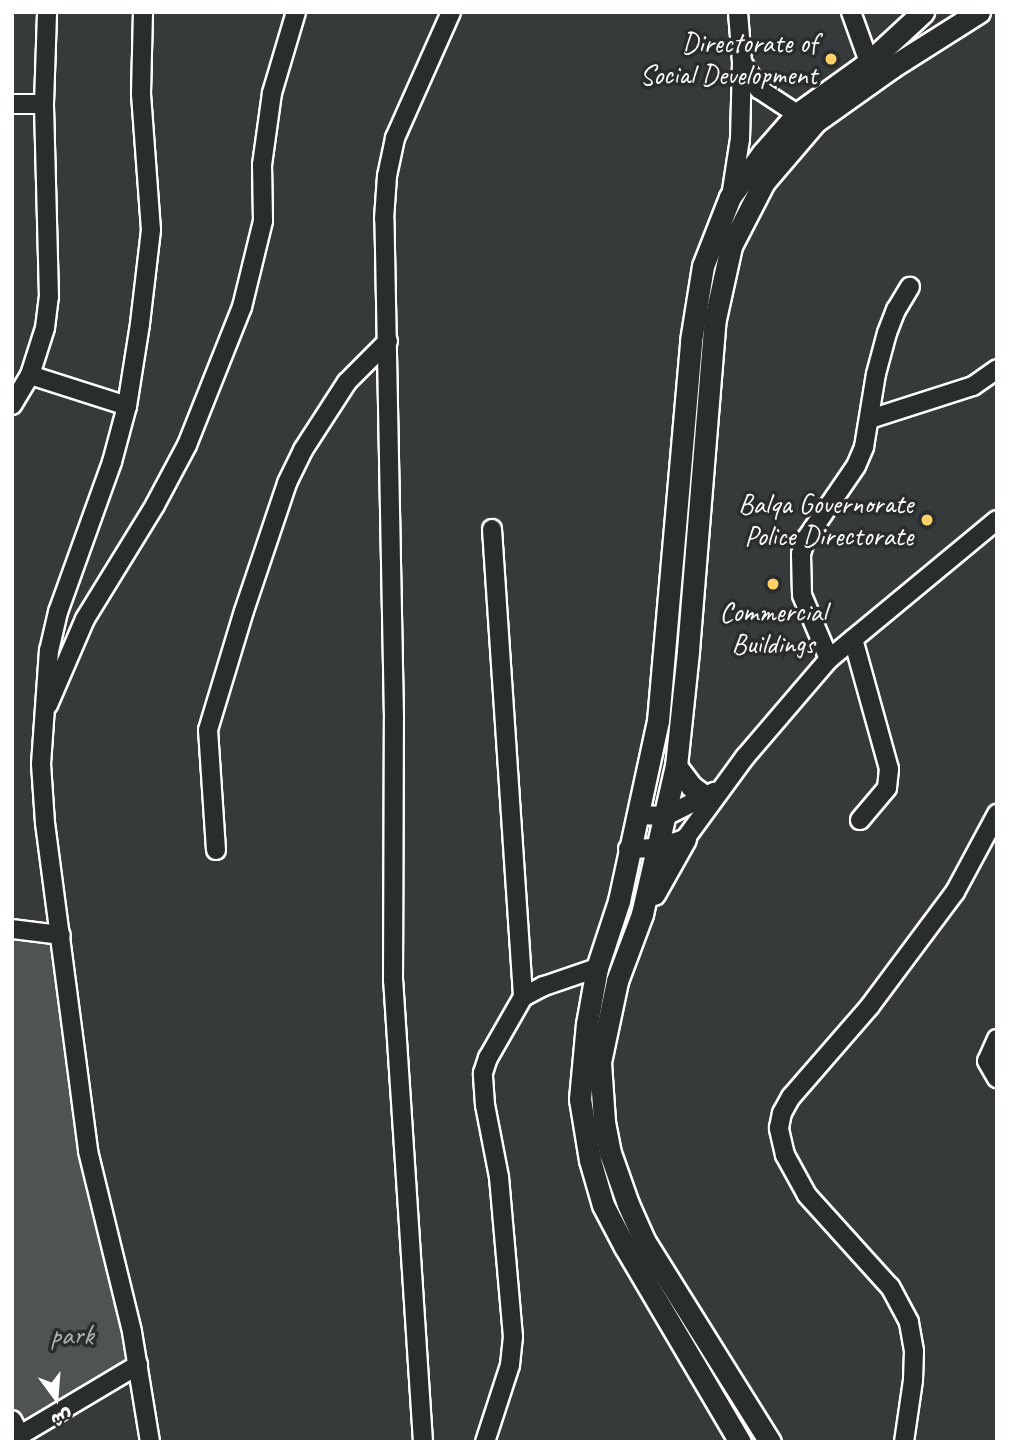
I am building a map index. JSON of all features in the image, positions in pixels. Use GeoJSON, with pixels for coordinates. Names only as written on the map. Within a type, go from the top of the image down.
{"type":"FeatureCollection","features":[{"type":"Feature","properties":{"kind":"main road"},"geometry":{"type":"LineString","coordinates":[[770,1442],[634,1244],[603,1205],[590,1160],[580,1099],[587,1024],[597,968],[611,930],[660,707],[695,303],[703,266],[730,197],[797,114],[869,62],[923,12]]}},
{"type":"Feature","properties":{"kind":"main road"},"geometry":{"type":"LineString","coordinates":[[740,1442],[634,1244],[604,1121],[600,1062],[617,981],[642,914],[676,766],[714,330],[731,246],[764,182],[815,122],[892,67],[979,12]]}},
{"type":"Feature","properties":{"kind":"main road"},"geometry":{"type":"LineString","coordinates":[[676,766],[692,787],[706,796]]}},
{"type":"Feature","properties":{"kind":"main road"},"geometry":{"type":"LineString","coordinates":[[642,914],[685,839]]}},
{"type":"Feature","properties":{"kind":"street"},"geometry":{"type":"LineString","coordinates":[[12,405],[30,375],[45,328],[49,296],[44,104],[47,12]]}},
{"type":"Feature","properties":{"kind":"street"},"geometry":{"type":"LineString","coordinates":[[143,12],[141,94],[151,230],[127,406],[112,462],[58,612],[45,677],[41,764],[45,822],[88,1151],[138,1365],[150,1442]]}},
{"type":"Feature","properties":{"kind":"street"},"geometry":{"type":"LineString","coordinates":[[44,714],[85,619],[187,445],[242,307],[262,221],[262,165],[272,93],[296,12]]}},
{"type":"Feature","properties":{"kind":"street"},"geometry":{"type":"LineString","coordinates":[[423,1442],[393,981],[394,718],[388,341],[384,286],[387,176],[395,138],[451,12]]}},
{"type":"Feature","properties":{"kind":"street"},"geometry":{"type":"LineString","coordinates":[[730,197],[740,139],[742,62],[738,12]]}},
{"type":"Feature","properties":{"kind":"street"},"geometry":{"type":"LineString","coordinates":[[851,12],[869,62]]}},
{"type":"Feature","properties":{"kind":"street"},"geometry":{"type":"LineString","coordinates":[[742,62],[759,89],[797,114]]}},
{"type":"Feature","properties":{"kind":"street"},"geometry":{"type":"LineString","coordinates":[[12,104],[44,104]]}},
{"type":"Feature","properties":{"kind":"street"},"geometry":{"type":"LineString","coordinates":[[829,659],[802,595],[801,554],[806,539],[856,466],[868,436],[876,374],[887,333],[896,310],[910,287]]}},
{"type":"Feature","properties":{"kind":"street"},"geometry":{"type":"LineString","coordinates":[[216,850],[207,749],[211,717],[287,483],[347,382],[388,341]]}},
{"type":"Feature","properties":{"kind":"street"},"geometry":{"type":"LineString","coordinates":[[870,419],[974,386],[997,369]]}},
{"type":"Feature","properties":{"kind":"street"},"geometry":{"type":"LineString","coordinates":[[30,375],[127,406]]}},
{"type":"Feature","properties":{"kind":"street"},"geometry":{"type":"LineString","coordinates":[[628,849],[657,848],[685,839],[751,750],[829,659],[997,520]]}},
{"type":"Feature","properties":{"kind":"street"},"geometry":{"type":"LineString","coordinates":[[492,529],[523,997]]}},
{"type":"Feature","properties":{"kind":"street"},"geometry":{"type":"LineString","coordinates":[[853,639],[890,769],[887,788],[860,820]]}},
{"type":"Feature","properties":{"kind":"street"},"geometry":{"type":"LineString","coordinates":[[637,815],[666,816],[729,782]]}},
{"type":"Feature","properties":{"kind":"street"},"geometry":{"type":"LineString","coordinates":[[904,1442],[914,1380],[914,1352],[909,1322],[890,1287],[807,1195],[785,1155],[779,1128],[782,1113],[791,1097],[870,1006],[955,892],[997,814]]}},
{"type":"Feature","properties":{"kind":"street"},"geometry":{"type":"LineString","coordinates":[[12,929],[61,935]]}},
{"type":"Feature","properties":{"kind":"street"},"geometry":{"type":"LineString","coordinates":[[485,1442],[510,1365],[513,1337],[499,1177],[485,1105],[483,1073],[498,1038],[523,997],[544,986],[597,968]]}},
{"type":"Feature","properties":{"kind":"street"},"geometry":{"type":"LineString","coordinates":[[997,1039],[987,1061],[997,1078]]}},
{"type":"Feature","properties":{"kind":"street"},"geometry":{"type":"LineString","coordinates":[[12,1420],[17,1439],[138,1365]]}},
{"type":"Feature","properties":{"kind":"green space","name":"park"},"geometry":{"type":"Polygon","coordinates":[[[12,929],[61,935],[83,1115],[138,1365],[21,1437],[12,1420],[12,929]]]}},
{"type":"Feature","properties":{"kind":"place","name":"Directorate of Social Development"},"geometry":{"type":"Point","coordinates":[831,59]}},
{"type":"Feature","properties":{"kind":"place","name":"Balqa Governorate Police Directorate"},"geometry":{"type":"Point","coordinates":[927,520]}},
{"type":"Feature","properties":{"kind":"place","name":"Commercial Buildings"},"geometry":{"type":"Point","coordinates":[773,584]}}]}
